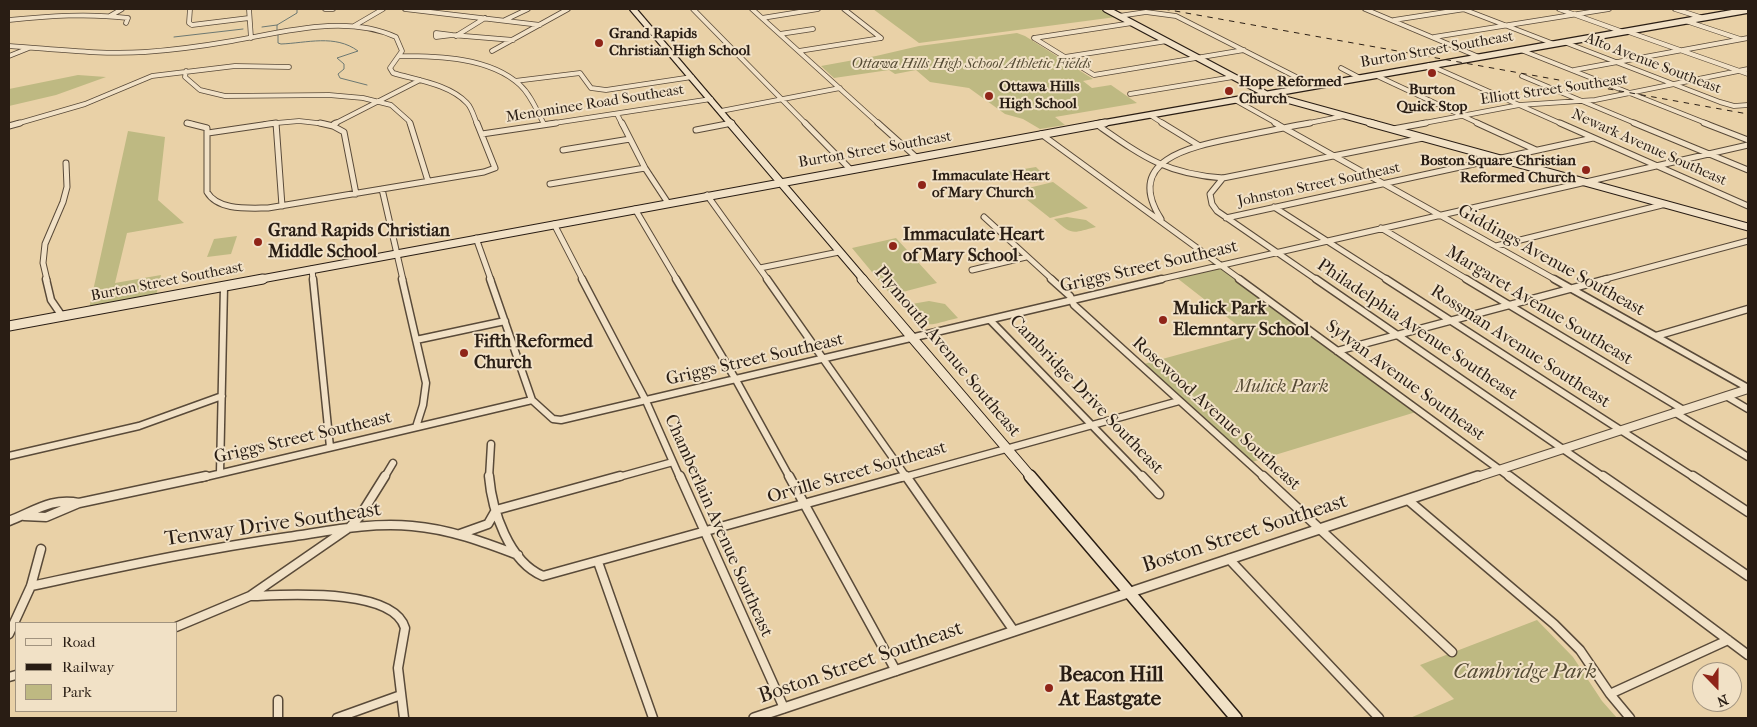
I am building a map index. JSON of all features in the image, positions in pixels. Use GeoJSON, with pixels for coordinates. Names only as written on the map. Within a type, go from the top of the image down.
{"type":"FeatureCollection","features":[{"type":"Feature","properties":{"kind":"main road","name":"Plymouth Avenue Southeast"},"geometry":{"type":"LineString","coordinates":[[633,9],[732,123],[839,252],[1236,718]]}},
{"type":"Feature","properties":{"kind":"main road"},"geometry":{"type":"LineString","coordinates":[[1106,9],[1266,94],[1748,227]]}},
{"type":"Feature","properties":{"kind":"main road","name":"Burton Street Southeast"},"geometry":{"type":"LineString","coordinates":[[9,326],[1096,124],[1748,10]]}},
{"type":"Feature","properties":{"kind":"street"},"geometry":{"type":"LineString","coordinates":[[108,16],[122,9]]}},
{"type":"Feature","properties":{"kind":"street"},"geometry":{"type":"LineString","coordinates":[[190,9],[189,23],[192,25],[249,18]]}},
{"type":"Feature","properties":{"kind":"street"},"geometry":{"type":"LineString","coordinates":[[249,9],[251,38]]}},
{"type":"Feature","properties":{"kind":"street"},"geometry":{"type":"LineString","coordinates":[[325,9],[333,9]]}},
{"type":"Feature","properties":{"kind":"street"},"geometry":{"type":"LineString","coordinates":[[353,26],[383,9]]}},
{"type":"Feature","properties":{"kind":"street"},"geometry":{"type":"LineString","coordinates":[[405,9],[540,25]]}},
{"type":"Feature","properties":{"kind":"street"},"geometry":{"type":"LineString","coordinates":[[506,20],[528,9]]}},
{"type":"Feature","properties":{"kind":"street"},"geometry":{"type":"LineString","coordinates":[[492,51],[568,9]]}},
{"type":"Feature","properties":{"kind":"street"},"geometry":{"type":"LineString","coordinates":[[693,9],[850,169]]}},
{"type":"Feature","properties":{"kind":"street"},"geometry":{"type":"LineString","coordinates":[[752,9],[916,157]]}},
{"type":"Feature","properties":{"kind":"street"},"geometry":{"type":"LineString","coordinates":[[762,18],[818,9]]}},
{"type":"Feature","properties":{"kind":"street"},"geometry":{"type":"LineString","coordinates":[[799,52],[881,38],[844,9]]}},
{"type":"Feature","properties":{"kind":"street"},"geometry":{"type":"LineString","coordinates":[[1365,9],[1479,57]]}},
{"type":"Feature","properties":{"kind":"street"},"geometry":{"type":"LineString","coordinates":[[1393,20],[1464,9],[1554,44]]}},
{"type":"Feature","properties":{"kind":"street"},"geometry":{"type":"LineString","coordinates":[[1559,9],[1748,74]]}},
{"type":"Feature","properties":{"kind":"street"},"geometry":{"type":"LineString","coordinates":[[1434,38],[1609,9]]}},
{"type":"Feature","properties":{"kind":"street"},"geometry":{"type":"LineString","coordinates":[[1675,9],[1703,18]]}},
{"type":"Feature","properties":{"kind":"street"},"geometry":{"type":"LineString","coordinates":[[1119,16],[1146,12],[1176,16],[1314,86]]}},
{"type":"Feature","properties":{"kind":"street"},"geometry":{"type":"LineString","coordinates":[[9,20],[60,16],[108,16],[128,18],[126,24]]}},
{"type":"Feature","properties":{"kind":"street"},"geometry":{"type":"LineString","coordinates":[[485,18],[454,36],[482,40],[512,40]]}},
{"type":"Feature","properties":{"kind":"street"},"geometry":{"type":"LineString","coordinates":[[1686,21],[1748,42]]}},
{"type":"Feature","properties":{"kind":"street"},"geometry":{"type":"LineString","coordinates":[[1132,23],[1034,38],[1096,76],[1244,50]]}},
{"type":"Feature","properties":{"kind":"street"},"geometry":{"type":"LineString","coordinates":[[9,46],[137,52],[251,38],[308,28],[353,26],[380,31],[396,38],[402,48],[400,56],[392,65],[391,71],[398,76],[420,80],[440,87],[459,96],[468,104],[494,166],[493,170],[382,190],[282,206],[242,208],[224,204],[210,197],[207,187],[208,128],[187,123]]}},
{"type":"Feature","properties":{"kind":"street"},"geometry":{"type":"LineString","coordinates":[[780,34],[813,29]]}},
{"type":"Feature","properties":{"kind":"street"},"geometry":{"type":"LineString","coordinates":[[1572,70],[1748,38]]}},
{"type":"Feature","properties":{"kind":"street"},"geometry":{"type":"LineString","coordinates":[[1065,57],[1167,42]]}},
{"type":"Feature","properties":{"kind":"street","name":"Alto Avenue Southeast"},"geometry":{"type":"LineString","coordinates":[[1564,42],[1734,106],[1748,105]]}},
{"type":"Feature","properties":{"kind":"street"},"geometry":{"type":"LineString","coordinates":[[9,56],[30,47]]}},
{"type":"Feature","properties":{"kind":"street"},"geometry":{"type":"LineString","coordinates":[[1521,50],[1748,140]]}},
{"type":"Feature","properties":{"kind":"street"},"geometry":{"type":"LineString","coordinates":[[400,56],[428,56],[462,61],[493,70],[515,81],[533,102],[544,124]]}},
{"type":"Feature","properties":{"kind":"street","name":"Newark Avenue Southeast"},"geometry":{"type":"LineString","coordinates":[[1429,65],[1748,206]]}},
{"type":"Feature","properties":{"kind":"street"},"geometry":{"type":"LineString","coordinates":[[9,126],[85,104],[152,76],[236,66],[289,67]]}},
{"type":"Feature","properties":{"kind":"street"},"geometry":{"type":"LineString","coordinates":[[1341,68],[1360,78]]}},
{"type":"Feature","properties":{"kind":"street","name":"Elliott Street Southeast"},"geometry":{"type":"LineString","coordinates":[[1393,129],[1519,105],[1595,100],[1748,69]]}},
{"type":"Feature","properties":{"kind":"street"},"geometry":{"type":"LineString","coordinates":[[186,71],[185,77],[190,85],[216,94],[239,97],[344,96],[378,102],[399,110],[410,121],[428,181]]}},
{"type":"Feature","properties":{"kind":"street"},"geometry":{"type":"LineString","coordinates":[[515,81],[580,73],[591,88],[601,90],[692,77]]}},
{"type":"Feature","properties":{"kind":"street"},"geometry":{"type":"LineString","coordinates":[[1375,75],[1536,150]]}},
{"type":"Feature","properties":{"kind":"street"},"geometry":{"type":"LineString","coordinates":[[1130,94],[1232,76]]}},
{"type":"Feature","properties":{"kind":"street"},"geometry":{"type":"LineString","coordinates":[[1522,76],[1748,170]]}},
{"type":"Feature","properties":{"kind":"street"},"geometry":{"type":"LineString","coordinates":[[334,124],[420,80]]}},
{"type":"Feature","properties":{"kind":"street"},"geometry":{"type":"LineString","coordinates":[[721,111],[840,88]]}},
{"type":"Feature","properties":{"kind":"street","name":"Menominee Road Southeast"},"geometry":{"type":"LineString","coordinates":[[482,134],[711,99]]}},
{"type":"Feature","properties":{"kind":"street","name":"Giddings Avenue Southeast"},"geometry":{"type":"LineString","coordinates":[[1235,100],[1748,388]]}},
{"type":"Feature","properties":{"kind":"street"},"geometry":{"type":"LineString","coordinates":[[617,114],[645,168],[668,203]]}},
{"type":"Feature","properties":{"kind":"street"},"geometry":{"type":"LineString","coordinates":[[1150,115],[1198,145]]}},
{"type":"Feature","properties":{"kind":"street"},"geometry":{"type":"LineString","coordinates":[[1166,226],[1154,210],[1150,200],[1149,183],[1158,165],[1175,153],[1198,145],[1344,116]]}},
{"type":"Feature","properties":{"kind":"street"},"geometry":{"type":"LineString","coordinates":[[208,133],[276,123],[318,122],[334,124],[344,132],[356,194]]}},
{"type":"Feature","properties":{"kind":"street"},"geometry":{"type":"LineString","coordinates":[[276,123],[282,206]]}},
{"type":"Feature","properties":{"kind":"street"},"geometry":{"type":"LineString","coordinates":[[696,130],[732,123]]}},
{"type":"Feature","properties":{"kind":"street"},"geometry":{"type":"LineString","coordinates":[[1096,124],[1158,165],[1189,176],[1222,178],[1424,138]]}},
{"type":"Feature","properties":{"kind":"street","name":"Sylvan Avenue Southeast"},"geometry":{"type":"LineString","coordinates":[[1042,134],[1499,469],[1748,655]]}},
{"type":"Feature","properties":{"kind":"street","name":"Johnston Street Southeast"},"geometry":{"type":"LineString","coordinates":[[1226,218],[1594,138]]}},
{"type":"Feature","properties":{"kind":"street"},"geometry":{"type":"LineString","coordinates":[[563,150],[630,139]]}},
{"type":"Feature","properties":{"kind":"street","name":"Griggs Street Southeast"},"geometry":{"type":"LineString","coordinates":[[557,420],[736,380],[1326,240],[1748,145]]}},
{"type":"Feature","properties":{"kind":"street"},"geometry":{"type":"LineString","coordinates":[[62,316],[51,300],[43,263],[45,244],[63,202],[67,186],[66,163]]}},
{"type":"Feature","properties":{"kind":"street"},"geometry":{"type":"LineString","coordinates":[[550,184],[645,168]]}},
{"type":"Feature","properties":{"kind":"street","name":"Philadelphia Avenue Southeast"},"geometry":{"type":"LineString","coordinates":[[1222,178],[1210,194],[1210,198],[1217,211],[1226,218],[1748,576]]}},
{"type":"Feature","properties":{"kind":"street"},"geometry":{"type":"LineString","coordinates":[[382,190],[426,383],[423,405],[416,427]]}},
{"type":"Feature","properties":{"kind":"street"},"geometry":{"type":"LineString","coordinates":[[707,195],[824,358],[1014,631]]}},
{"type":"Feature","properties":{"kind":"street"},"geometry":{"type":"LineString","coordinates":[[1135,203],[1145,203],[1150,200]]}},
{"type":"Feature","properties":{"kind":"street"},"geometry":{"type":"LineString","coordinates":[[1496,246],[1666,204]]}},
{"type":"Feature","properties":{"kind":"street","name":"Rossman Avenue Southeast"},"geometry":{"type":"LineString","coordinates":[[1274,207],[1748,512]]}},
{"type":"Feature","properties":{"kind":"street"},"geometry":{"type":"LineString","coordinates":[[635,209],[736,380],[896,671]]}},
{"type":"Feature","properties":{"kind":"street","name":"Rosewood Avenue Southeast"},"geometry":{"type":"LineString","coordinates":[[984,220],[1070,296],[1074,305],[1452,652]]}},
{"type":"Feature","properties":{"kind":"street","name":"Chamberlain Avenue Southeast"},"geometry":{"type":"LineString","coordinates":[[554,224],[646,401],[784,708]]}},
{"type":"Feature","properties":{"kind":"street","name":"Margaret Avenue Southeast"},"geometry":{"type":"LineString","coordinates":[[1381,228],[1509,305],[1748,457]]}},
{"type":"Feature","properties":{"kind":"street"},"geometry":{"type":"LineString","coordinates":[[476,238],[532,400],[553,419],[557,420]]}},
{"type":"Feature","properties":{"kind":"street"},"geometry":{"type":"LineString","coordinates":[[1337,351],[1748,241]]}},
{"type":"Feature","properties":{"kind":"street"},"geometry":{"type":"LineString","coordinates":[[760,268],[839,252]]}},
{"type":"Feature","properties":{"kind":"street"},"geometry":{"type":"LineString","coordinates":[[1691,256],[1700,261]]}},
{"type":"Feature","properties":{"kind":"street"},"geometry":{"type":"LineString","coordinates":[[972,270],[1026,257]]}},
{"type":"Feature","properties":{"kind":"street"},"geometry":{"type":"LineString","coordinates":[[312,269],[330,447]]}},
{"type":"Feature","properties":{"kind":"street"},"geometry":{"type":"LineString","coordinates":[[220,473],[224,286]]}},
{"type":"Feature","properties":{"kind":"street"},"geometry":{"type":"LineString","coordinates":[[1656,336],[1748,309]]}},
{"type":"Feature","properties":{"kind":"street","name":"Cambridge Drive Southeast"},"geometry":{"type":"LineString","coordinates":[[990,320],[1159,494]]}},
{"type":"Feature","properties":{"kind":"street"},"geometry":{"type":"LineString","coordinates":[[416,340],[505,321]]}},
{"type":"Feature","properties":{"kind":"street","name":"Boston Street Southeast"},"geometry":{"type":"LineString","coordinates":[[754,718],[1499,469],[1748,388]]}},
{"type":"Feature","properties":{"kind":"street"},"geometry":{"type":"LineString","coordinates":[[9,456],[139,426],[222,396]]}},
{"type":"Feature","properties":{"kind":"street"},"geometry":{"type":"LineString","coordinates":[[1726,396],[1748,409]]}},
{"type":"Feature","properties":{"kind":"street","name":"Griggs Street Southeast"},"geometry":{"type":"LineString","coordinates":[[24,516],[46,518],[79,503],[220,473],[532,400]]}},
{"type":"Feature","properties":{"kind":"street","name":"Orville Street Southeast"},"geometry":{"type":"LineString","coordinates":[[518,554],[534,573],[543,576],[1179,400]]}},
{"type":"Feature","properties":{"kind":"street"},"geometry":{"type":"LineString","coordinates":[[491,444],[489,476],[496,510],[518,554]]}},
{"type":"Feature","properties":{"kind":"street"},"geometry":{"type":"LineString","coordinates":[[458,534],[488,524],[496,510],[673,462]]}},
{"type":"Feature","properties":{"kind":"street"},"geometry":{"type":"LineString","coordinates":[[178,626],[250,596],[350,527],[360,516],[393,463]]}},
{"type":"Feature","properties":{"kind":"street","name":"Griggs Street Southeast"},"geometry":{"type":"LineString","coordinates":[[9,521],[24,516],[49,502],[66,500],[79,503]]}},
{"type":"Feature","properties":{"kind":"street"},"geometry":{"type":"LineString","coordinates":[[1408,500],[1554,624],[1580,650],[1610,694],[1630,718]]}},
{"type":"Feature","properties":{"kind":"street","name":"Tenway Drive Southeast"},"geometry":{"type":"LineString","coordinates":[[31,586],[218,547],[350,527],[405,525],[458,534],[518,554]]}},
{"type":"Feature","properties":{"kind":"street"},"geometry":{"type":"LineString","coordinates":[[9,634],[31,586],[41,549]]}},
{"type":"Feature","properties":{"kind":"street"},"geometry":{"type":"LineString","coordinates":[[1228,559],[1380,718]]}},
{"type":"Feature","properties":{"kind":"street"},"geometry":{"type":"LineString","coordinates":[[598,562],[653,718]]}},
{"type":"Feature","properties":{"kind":"street"},"geometry":{"type":"LineString","coordinates":[[250,596],[324,595],[354,598],[384,606],[404,624],[405,634],[398,669],[404,718]]}},
{"type":"Feature","properties":{"kind":"street"},"geometry":{"type":"LineString","coordinates":[[1610,694],[1728,640]]}},
{"type":"Feature","properties":{"kind":"street"},"geometry":{"type":"LineString","coordinates":[[337,718],[401,695]]}},
{"type":"Feature","properties":{"kind":"street"},"geometry":{"type":"LineString","coordinates":[[278,700],[278,718]]}},
{"type":"Feature","properties":{"kind":"green space"},"geometry":{"type":"Polygon","coordinates":[[[873,9],[1101,9],[1116,17],[919,43],[873,9]]]}},
{"type":"Feature","properties":{"kind":"green space","name":"Ottawa Hills High School Athletic Fields"},"geometry":{"type":"Polygon","coordinates":[[[1017,33],[1025,36],[1093,79],[1083,81],[1092,88],[1111,85],[1137,103],[1055,117],[1065,125],[1040,129],[1023,119],[1005,114],[969,88],[930,82],[916,70],[895,74],[889,70],[834,78],[821,66],[919,46],[1017,33]]]}},
{"type":"Feature","properties":{"kind":"green space"},"geometry":{"type":"Polygon","coordinates":[[[78,75],[106,77],[56,95],[9,106],[9,89],[78,75]]]}},
{"type":"Feature","properties":{"kind":"green space"},"geometry":{"type":"Polygon","coordinates":[[[128,131],[165,137],[158,200],[184,223],[127,233],[115,283],[161,275],[156,296],[89,309],[128,131]]]}},
{"type":"Feature","properties":{"kind":"green space"},"geometry":{"type":"Polygon","coordinates":[[[1036,167],[1049,180],[1026,182],[1016,179],[1006,172],[1036,167]]]}},
{"type":"Feature","properties":{"kind":"green space"},"geometry":{"type":"Polygon","coordinates":[[[1053,182],[1088,208],[1050,218],[1016,191],[1053,182]]]}},
{"type":"Feature","properties":{"kind":"green space"},"geometry":{"type":"Polygon","coordinates":[[[1067,217],[1086,220],[1096,227],[1073,232],[1054,219],[1067,217]]]}},
{"type":"Feature","properties":{"kind":"green space"},"geometry":{"type":"Polygon","coordinates":[[[237,236],[231,254],[207,257],[214,239],[237,236]]]}},
{"type":"Feature","properties":{"kind":"green space"},"geometry":{"type":"Polygon","coordinates":[[[896,238],[937,283],[891,295],[852,248],[896,238]]]}},
{"type":"Feature","properties":{"kind":"green space","name":"Mulick Park"},"geometry":{"type":"Polygon","coordinates":[[[1220,268],[1331,346],[1416,412],[1252,462],[1144,364],[1250,335],[1177,278],[1220,268]]]}},
{"type":"Feature","properties":{"kind":"green space"},"geometry":{"type":"Polygon","coordinates":[[[929,301],[945,304],[958,318],[933,324],[924,323],[906,305],[929,301]]]}},
{"type":"Feature","properties":{"kind":"green space","name":"Cambridge Park"},"geometry":{"type":"Polygon","coordinates":[[[1537,620],[1573,657],[1602,701],[1617,718],[1410,718],[1454,699],[1420,665],[1537,620]]]}},
{"type":"Feature","properties":{"kind":"waterway"},"geometry":{"type":"LineString","coordinates":[[277,25],[297,13],[297,9]]}},
{"type":"Feature","properties":{"kind":"waterway"},"geometry":{"type":"LineString","coordinates":[[262,27],[277,25]]}},
{"type":"Feature","properties":{"kind":"waterway"},"geometry":{"type":"LineString","coordinates":[[277,25],[277,30]]}},
{"type":"Feature","properties":{"kind":"waterway"},"geometry":{"type":"LineString","coordinates":[[174,37],[243,29]]}},
{"type":"Feature","properties":{"kind":"waterway"},"geometry":{"type":"LineString","coordinates":[[278,35],[278,43],[281,44],[330,41],[349,46],[358,51],[337,58],[344,64],[344,69],[338,74],[340,78],[367,85]]}},
{"type":"Feature","properties":{"kind":"railway"},"geometry":{"type":"LineString","coordinates":[[1164,9],[1748,114]]}},
{"type":"Feature","properties":{"kind":"place","name":"Grand Rapids Christian High School"},"geometry":{"type":"Point","coordinates":[599,43]}},
{"type":"Feature","properties":{"kind":"place","name":"Burton Quick Stop"},"geometry":{"type":"Point","coordinates":[1432,73]}},
{"type":"Feature","properties":{"kind":"place","name":"Hope Reformed Church"},"geometry":{"type":"Point","coordinates":[1229,91]}},
{"type":"Feature","properties":{"kind":"place","name":"Ottawa Hills High School"},"geometry":{"type":"Point","coordinates":[989,96]}},
{"type":"Feature","properties":{"kind":"place","name":"Boston Square Christian Reformed Church"},"geometry":{"type":"Point","coordinates":[1586,170]}},
{"type":"Feature","properties":{"kind":"place","name":"Immaculate Heart of Mary Church"},"geometry":{"type":"Point","coordinates":[922,185]}},
{"type":"Feature","properties":{"kind":"place","name":"Grand Rapids Christian Middle School"},"geometry":{"type":"Point","coordinates":[258,242]}},
{"type":"Feature","properties":{"kind":"place","name":"Immaculate Heart of Mary School"},"geometry":{"type":"Point","coordinates":[893,246]}},
{"type":"Feature","properties":{"kind":"place","name":"Mulick Park Elemntary School"},"geometry":{"type":"Point","coordinates":[1163,320]}},
{"type":"Feature","properties":{"kind":"place","name":"Fifth Reformed Church"},"geometry":{"type":"Point","coordinates":[464,353]}},
{"type":"Feature","properties":{"kind":"place","name":"Beacon Hill At Eastgate"},"geometry":{"type":"Point","coordinates":[1049,688]}}]}
